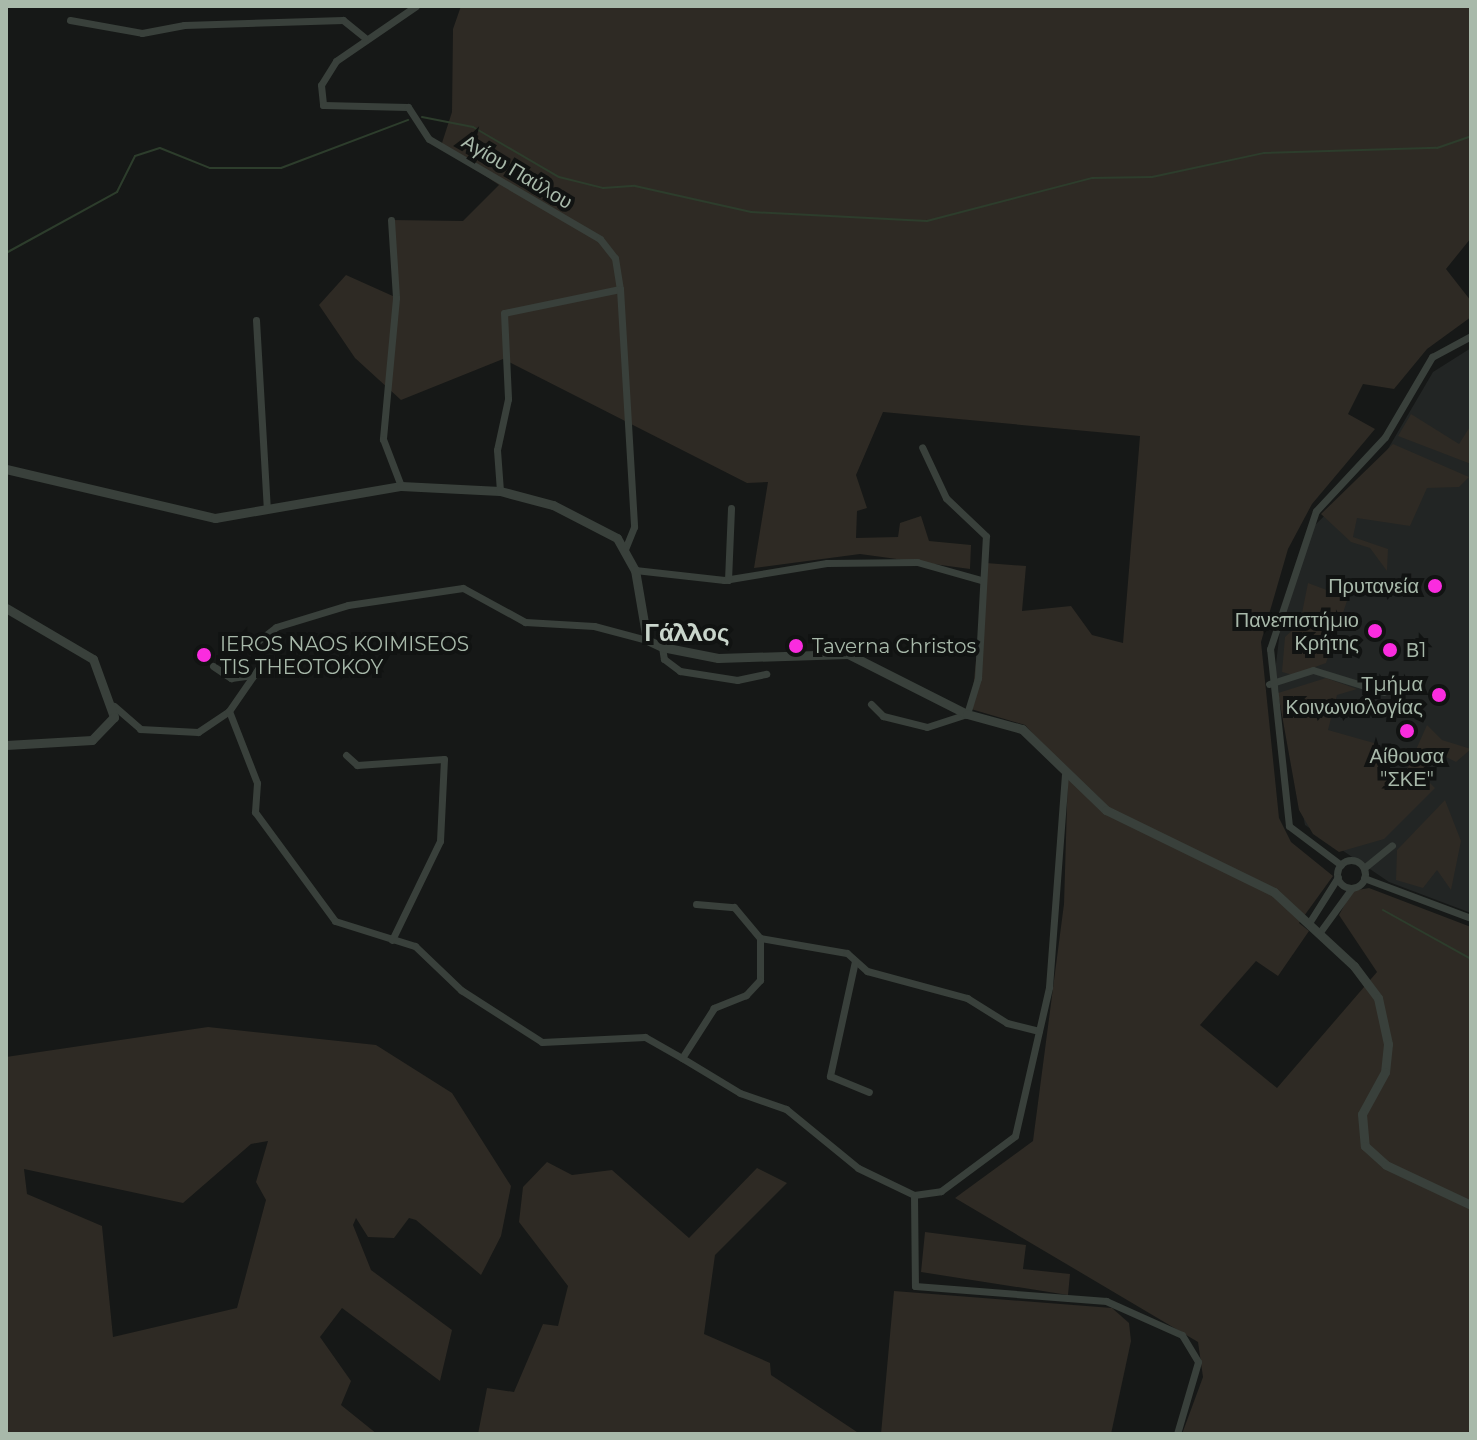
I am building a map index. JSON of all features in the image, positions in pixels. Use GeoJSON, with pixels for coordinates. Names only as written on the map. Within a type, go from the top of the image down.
{"type":"FeatureCollection","features":[{"type":"Feature","properties":{"kind":"street","name":"Αγίου Παύλου"},"geometry":{"type":"LineString","coordinates":[[416,6],[365,38],[327,71],[323,105],[408,107],[429,139],[600,239],[615,258],[620,289]]}},
{"type":"Feature","properties":{"kind":"street"},"geometry":{"type":"LineString","coordinates":[[70,20],[142,33],[184,25],[343,20],[365,38]]}},
{"type":"Feature","properties":{"kind":"street"},"geometry":{"type":"LineString","coordinates":[[391,220],[396,298],[383,439],[401,486]]}},
{"type":"Feature","properties":{"kind":"street"},"geometry":{"type":"LineString","coordinates":[[500,491],[504,313],[620,289],[634,527],[625,549]]}},
{"type":"Feature","properties":{"kind":"street"},"geometry":{"type":"LineString","coordinates":[[256,320],[267,508]]}},
{"type":"Feature","properties":{"kind":"street"},"geometry":{"type":"LineString","coordinates":[[1341,865],[1289,826],[1269,684],[1273,636],[1309,524],[1385,437],[1432,357],[1471,336]]}},
{"type":"Feature","properties":{"kind":"street"},"geometry":{"type":"LineString","coordinates":[[922,447],[946,498],[986,536],[981,580],[978,678],[967,714]]}},
{"type":"Feature","properties":{"kind":"street"},"geometry":{"type":"LineString","coordinates":[[6,469],[215,518],[401,486],[500,491],[593,522],[625,549],[635,570],[647,640]]}},
{"type":"Feature","properties":{"kind":"street"},"geometry":{"type":"LineString","coordinates":[[728,580],[731,508]]}},
{"type":"Feature","properties":{"kind":"street"},"geometry":{"type":"LineString","coordinates":[[635,570],[728,580],[881,561],[917,562],[981,580]]}},
{"type":"Feature","properties":{"kind":"street"},"geometry":{"type":"LineString","coordinates":[[6,608],[93,659],[114,706],[140,729],[162,731],[198,732],[229,711],[258,670],[253,645],[276,627],[348,605],[463,588],[525,622],[594,626],[662,647],[718,658],[848,654],[967,714],[1022,729],[1065,775],[1120,820],[1239,870],[1320,932],[1367,981],[1385,1017],[1388,1054],[1362,1114],[1365,1146],[1386,1165],[1471,1205]]}},
{"type":"Feature","properties":{"kind":"street"},"geometry":{"type":"LineString","coordinates":[[662,647],[664,659],[680,671],[737,680],[766,674]]}},
{"type":"Feature","properties":{"kind":"street"},"geometry":{"type":"LineString","coordinates":[[213,666],[231,678],[258,670]]}},
{"type":"Feature","properties":{"kind":"street"},"geometry":{"type":"LineString","coordinates":[[1269,684],[1313,670],[1384,692]]}},
{"type":"Feature","properties":{"kind":"street"},"geometry":{"type":"LineString","coordinates":[[871,704],[918,726],[967,714]]}},
{"type":"Feature","properties":{"kind":"street"},"geometry":{"type":"LineString","coordinates":[[6,745],[92,740],[110,728],[114,706]]}},
{"type":"Feature","properties":{"kind":"street"},"geometry":{"type":"LineString","coordinates":[[229,711],[257,783],[258,818],[335,921],[392,940],[435,959],[461,990],[542,1042],[645,1037],[740,1093],[786,1109],[858,1168],[914,1195],[941,1191],[1015,1136],[1039,1031],[1059,903],[1065,775]]}},
{"type":"Feature","properties":{"kind":"street"},"geometry":{"type":"LineString","coordinates":[[346,755],[357,765],[444,759],[440,841],[392,940]]}},
{"type":"Feature","properties":{"kind":"street"},"geometry":{"type":"LineString","coordinates":[[1364,868],[1392,845]]}},
{"type":"Feature","properties":{"kind":"street"},"geometry":{"type":"LineString","coordinates":[[1341,865],[1353,860],[1364,868]]}},
{"type":"Feature","properties":{"kind":"street"},"geometry":{"type":"LineString","coordinates":[[1309,923],[1338,877],[1341,865]]}},
{"type":"Feature","properties":{"kind":"street"},"geometry":{"type":"LineString","coordinates":[[1364,868],[1364,878]]}},
{"type":"Feature","properties":{"kind":"street"},"geometry":{"type":"LineString","coordinates":[[1338,877],[1352,888]]}},
{"type":"Feature","properties":{"kind":"street"},"geometry":{"type":"LineString","coordinates":[[1320,932],[1352,888],[1364,878]]}},
{"type":"Feature","properties":{"kind":"street"},"geometry":{"type":"LineString","coordinates":[[1364,878],[1471,918]]}},
{"type":"Feature","properties":{"kind":"street"},"geometry":{"type":"LineString","coordinates":[[682,1058],[714,1008],[746,995],[760,980],[760,938],[734,907],[696,904]]}},
{"type":"Feature","properties":{"kind":"street"},"geometry":{"type":"LineString","coordinates":[[760,938],[837,951],[867,971],[967,998],[1007,1023],[1039,1031]]}},
{"type":"Feature","properties":{"kind":"street"},"geometry":{"type":"LineString","coordinates":[[855,961],[830,1076],[869,1092]]}},
{"type":"Feature","properties":{"kind":"street"},"geometry":{"type":"LineString","coordinates":[[914,1195],[915,1286],[1106,1301],[1182,1335],[1198,1362],[1177,1434]]}},
{"type":"Feature","properties":{"kind":"shaded area"},"geometry":{"type":"Polygon","coordinates":[[[461,6],[1471,6],[1471,238],[1446,269],[1471,301],[1471,317],[1427,349],[1394,389],[1363,384],[1348,414],[1375,429],[1312,504],[1288,549],[1261,642],[1279,818],[1291,842],[1333,876],[1299,923],[1309,931],[1278,976],[1256,961],[1200,1025],[1277,1088],[1377,972],[1339,915],[1352,891],[1369,888],[1471,927],[1471,1434],[1182,1434],[1203,1377],[1198,1342],[955,1198],[1033,1141],[1064,904],[1068,772],[1025,725],[971,709],[986,563],[1026,566],[1022,611],[1071,606],[1092,635],[1123,643],[1140,436],[883,412],[856,475],[867,508],[857,511],[856,538],[898,537],[900,523],[921,516],[929,541],[971,545],[970,569],[860,554],[754,568],[768,482],[747,483],[503,359],[401,400],[355,358],[319,305],[346,275],[395,297],[391,220],[463,221],[499,185],[441,146],[452,112],[453,29],[461,6]]]}},
{"type":"Feature","properties":{"kind":"shaded area","name":"Πανεπιστήμιο Κρήτης"},"geometry":{"type":"Polygon","coordinates":[[[1471,348],[1471,913],[1389,882],[1305,825],[1275,672],[1281,622],[1312,528],[1382,459],[1433,372],[1471,348]]]}},
{"type":"Feature","properties":{"kind":"shaded area"},"geometry":{"type":"Polygon","coordinates":[[[1411,414],[1459,444],[1471,425],[1471,464],[1398,436],[1411,414]]]}},
{"type":"Feature","properties":{"kind":"shaded area"},"geometry":{"type":"Polygon","coordinates":[[[1393,444],[1469,477],[1459,487],[1427,488],[1410,526],[1357,518],[1353,537],[1388,549],[1387,571],[1370,548],[1351,542],[1321,514],[1393,444]]]}},
{"type":"Feature","properties":{"kind":"shaded area"},"geometry":{"type":"Polygon","coordinates":[[[1308,583],[1348,598],[1326,663],[1293,675],[1282,672],[1285,637],[1300,623],[1308,583]]]}},
{"type":"Feature","properties":{"kind":"shaded area"},"geometry":{"type":"Polygon","coordinates":[[[1326,678],[1357,689],[1337,695],[1328,730],[1374,743],[1391,774],[1406,772],[1427,725],[1442,740],[1471,749],[1456,762],[1438,753],[1429,759],[1421,774],[1435,788],[1384,839],[1339,852],[1313,834],[1299,810],[1278,693],[1326,678]]]}},
{"type":"Feature","properties":{"kind":"shaded area"},"geometry":{"type":"Polygon","coordinates":[[[1445,800],[1461,841],[1451,890],[1437,870],[1423,888],[1396,880],[1397,850],[1445,800]]]}},
{"type":"Feature","properties":{"kind":"shaded area"},"geometry":{"type":"Polygon","coordinates":[[[208,1027],[376,1045],[452,1093],[511,1186],[501,1236],[481,1275],[416,1220],[409,1218],[394,1238],[368,1237],[356,1218],[353,1225],[371,1270],[452,1330],[440,1381],[342,1308],[320,1337],[351,1381],[341,1405],[377,1434],[6,1434],[6,1057],[208,1027]],[[268,1141],[251,1144],[183,1203],[24,1169],[27,1194],[102,1226],[113,1337],[237,1308],[266,1200],[256,1182],[268,1141]]]}},
{"type":"Feature","properties":{"kind":"shaded area"},"geometry":{"type":"Polygon","coordinates":[[[547,1162],[572,1175],[612,1170],[689,1238],[757,1168],[787,1183],[715,1255],[704,1334],[770,1363],[771,1375],[860,1434],[478,1434],[487,1388],[514,1392],[543,1324],[558,1326],[568,1286],[519,1222],[523,1187],[547,1162]]]}},
{"type":"Feature","properties":{"kind":"shaded area"},"geometry":{"type":"Polygon","coordinates":[[[925,1232],[1026,1245],[1023,1269],[1070,1274],[1068,1295],[921,1272],[925,1232]]]}},
{"type":"Feature","properties":{"kind":"shaded area"},"geometry":{"type":"Polygon","coordinates":[[[894,1291],[1112,1308],[1129,1323],[1131,1341],[1111,1434],[881,1434],[894,1291]]]}},
{"type":"Feature","properties":{"kind":"waterway"},"geometry":{"type":"LineString","coordinates":[[422,117],[473,127],[559,177],[603,188],[635,186],[751,212],[927,221],[1092,178],[1152,177],[1264,153],[1437,148],[1471,136]]}},
{"type":"Feature","properties":{"kind":"waterway"},"geometry":{"type":"LineString","coordinates":[[6,253],[117,192],[135,156],[160,148],[210,168],[281,168],[408,120]]}},
{"type":"Feature","properties":{"kind":"waterway"},"geometry":{"type":"LineString","coordinates":[[1383,910],[1471,959]]}},
{"type":"Feature","properties":{"kind":"place","name":"Πρυτανεία"},"geometry":{"type":"Point","coordinates":[1435,586]}},
{"type":"Feature","properties":{"kind":"place","name":"Πανεπιστήμιο Κρήτης"},"geometry":{"type":"Point","coordinates":[1375,631]}},
{"type":"Feature","properties":{"kind":"place","name":"Taverna Christos"},"geometry":{"type":"Point","coordinates":[796,646]}},
{"type":"Feature","properties":{"kind":"place","name":"Β1"},"geometry":{"type":"Point","coordinates":[1390,650]}},
{"type":"Feature","properties":{"kind":"place","name":"IEROS NAOS KOIMISEOS TIS THEOTOKOY"},"geometry":{"type":"Point","coordinates":[204,655]}},
{"type":"Feature","properties":{"kind":"place","name":"Τμήμα Κοινωνιολογίας"},"geometry":{"type":"Point","coordinates":[1439,695]}},
{"type":"Feature","properties":{"kind":"place","name":"Αίθουσα \"ΣΚΕ\""},"geometry":{"type":"Point","coordinates":[1407,731]}},
{"type":"Feature","properties":{"kind":"district","name":"Γάλλος"},"geometry":{"type":"Point","coordinates":[687,633]}}]}
